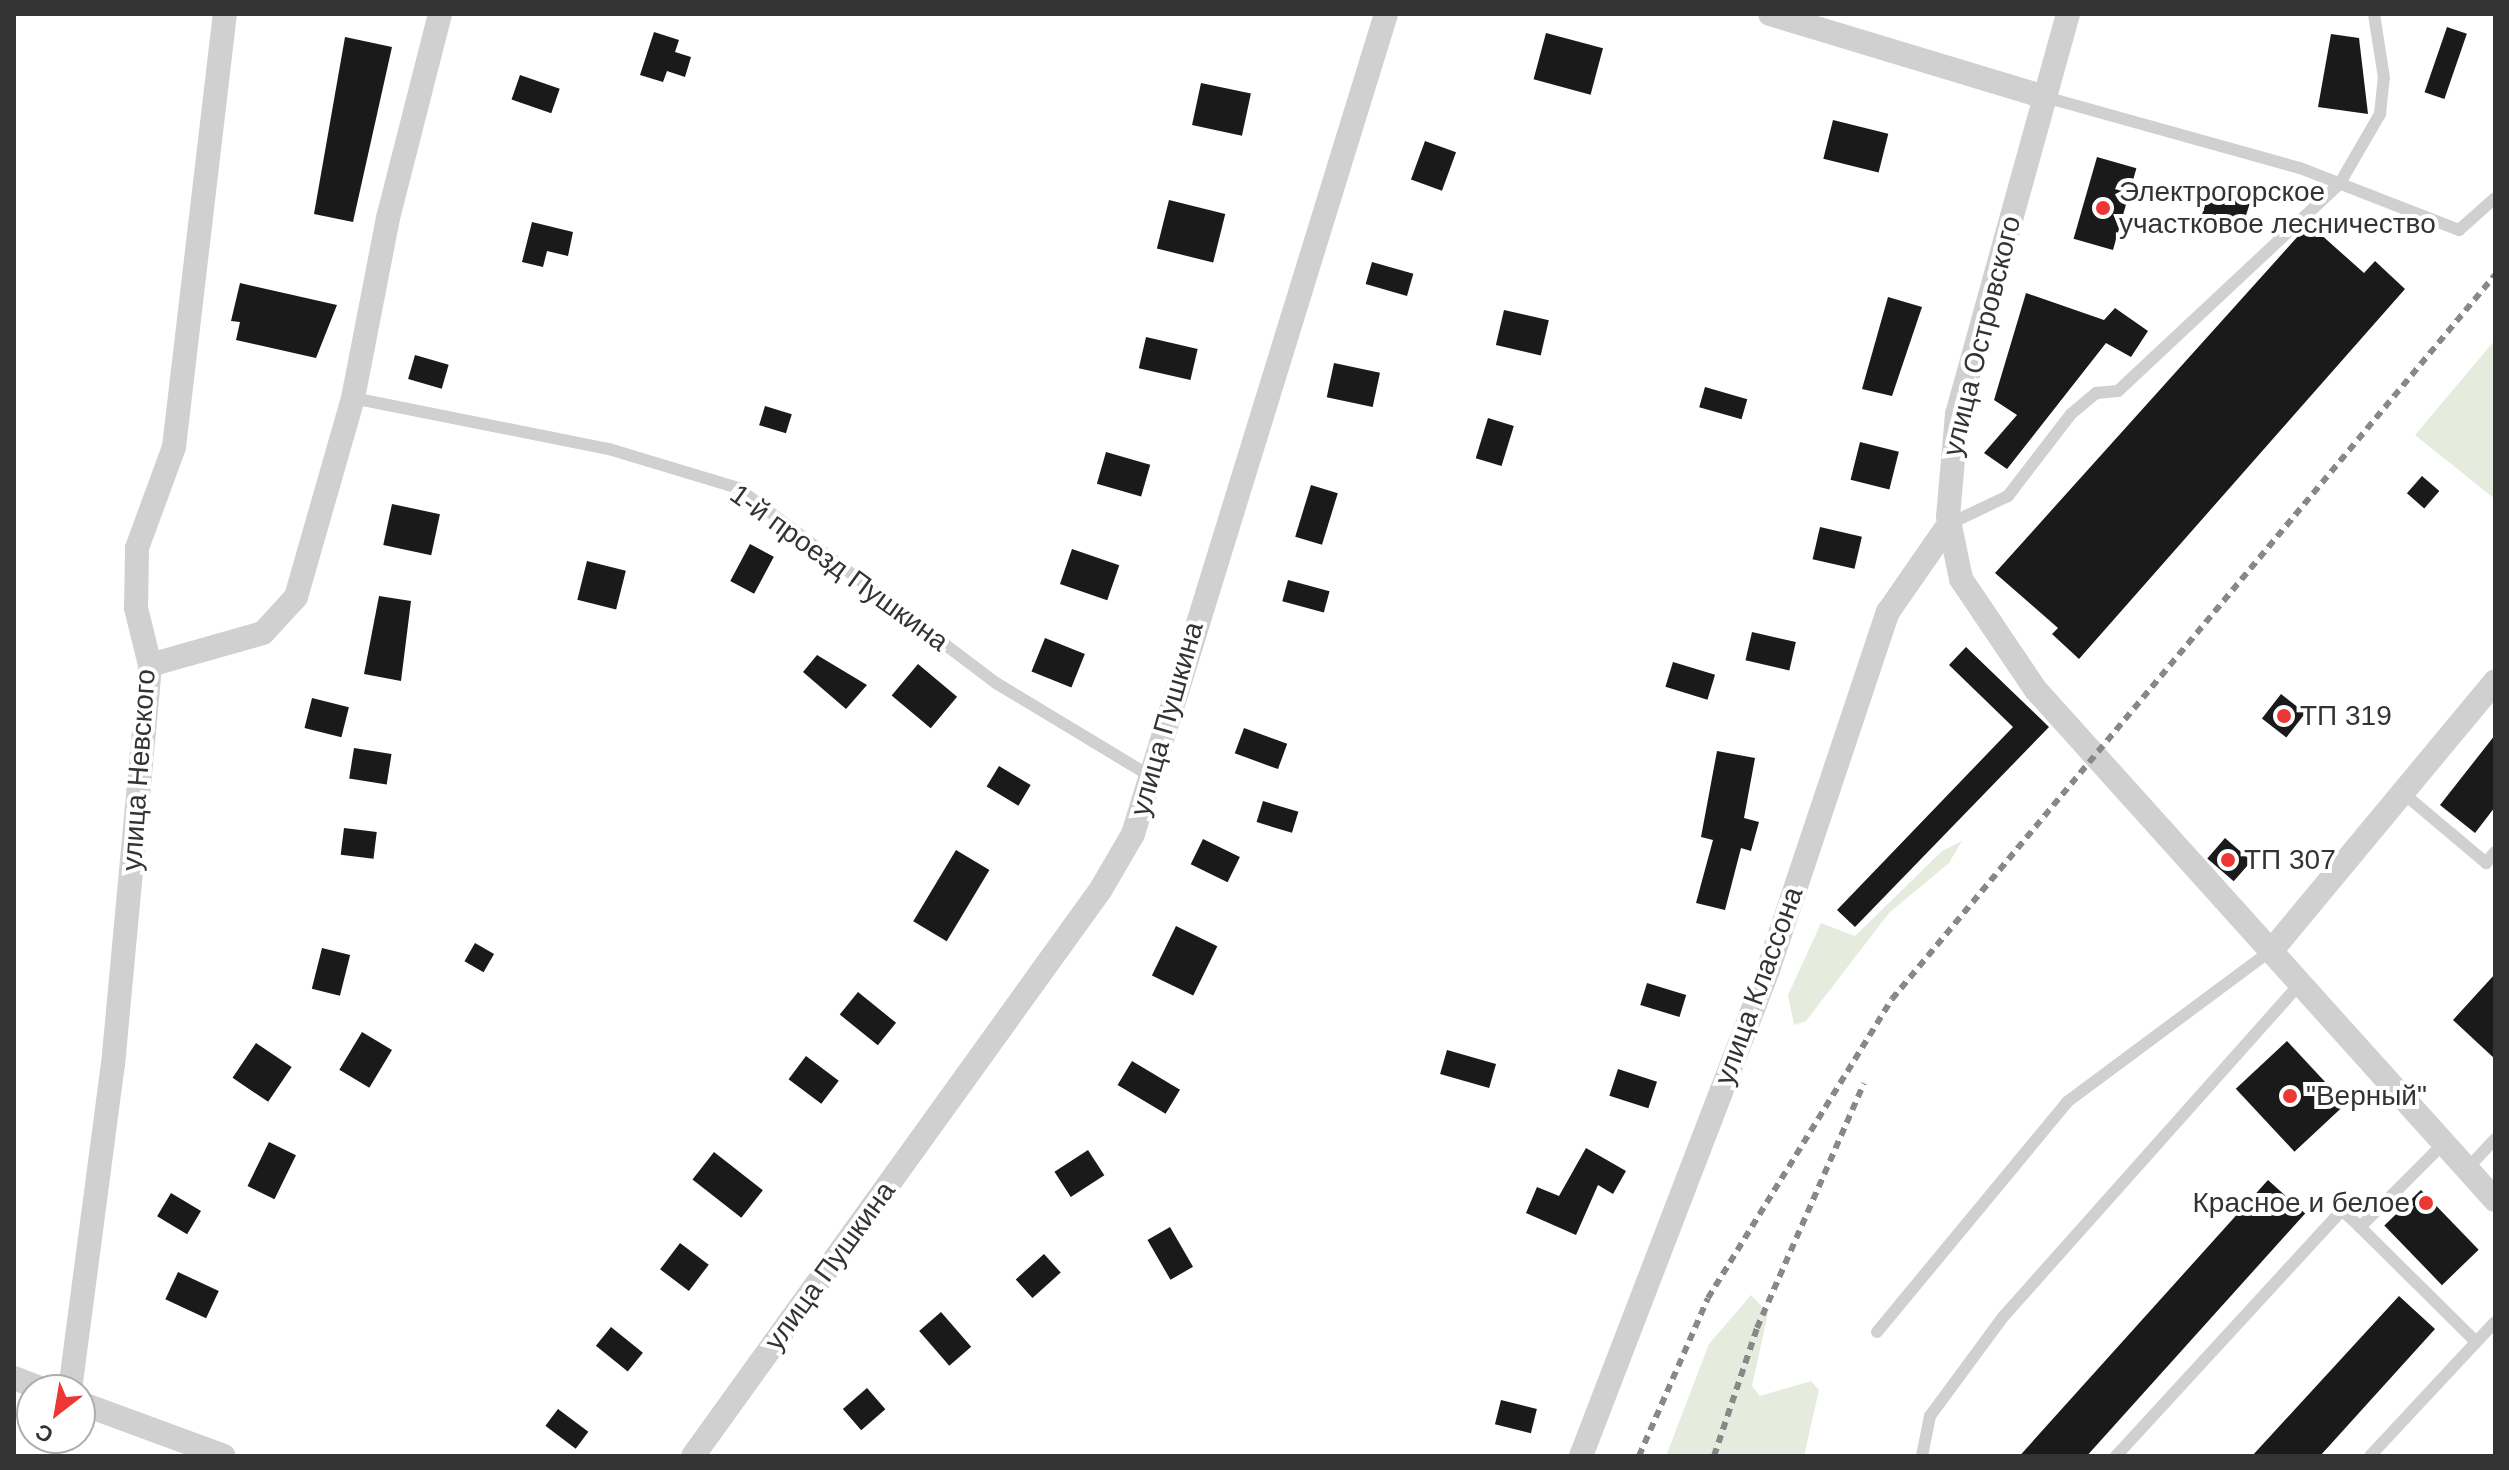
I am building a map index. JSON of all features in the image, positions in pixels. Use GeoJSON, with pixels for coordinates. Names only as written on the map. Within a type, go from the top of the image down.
{"type":"FeatureCollection","features":[{"type":"Feature","properties":{"kind":"street","name":"улица Невского"},"geometry":{"type":"LineString","coordinates":[[72,1374],[113,1065],[150,665],[136,608],[137,548],[174,447],[225,14]]}},
{"type":"Feature","properties":{"kind":"street"},"geometry":{"type":"LineString","coordinates":[[150,665],[263,633],[296,597],[353,398],[388,218],[440,14]]}},
{"type":"Feature","properties":{"kind":"street","name":"улица Пушкина"},"geometry":{"type":"LineString","coordinates":[[693,1456],[1101,889],[1155,779],[1213,562],[1386,14]]}},
{"type":"Feature","properties":{"kind":"street"},"geometry":{"type":"LineString","coordinates":[[1770,14],[2045,97]]}},
{"type":"Feature","properties":{"kind":"street","name":"улица Островского"},"geometry":{"type":"LineString","coordinates":[[2068,14],[1957,414],[1949,524],[1961,579],[2005,651],[2495,1200]]}},
{"type":"Feature","properties":{"kind":"street","name":"улица Классона"},"geometry":{"type":"LineString","coordinates":[[1581,1456],[1768,970],[1888,612],[1949,524]]}},
{"type":"Feature","properties":{"kind":"street"},"geometry":{"type":"LineString","coordinates":[[2272,950],[2495,681]]}},
{"type":"Feature","properties":{"kind":"street"},"geometry":{"type":"LineString","coordinates":[[96,1409],[224,1456]]}},
{"type":"Feature","properties":{"kind":"lane"},"geometry":{"type":"LineString","coordinates":[[1949,524],[2008,496],[2071,414],[2096,393],[2118,391],[2340,183],[2380,114],[2384,78],[2374,14]]}},
{"type":"Feature","properties":{"kind":"lane"},"geometry":{"type":"LineString","coordinates":[[2045,97],[2340,183],[2459,230],[2495,198]]}},
{"type":"Feature","properties":{"kind":"lane","name":"1-й проезд Пушкина"},"geometry":{"type":"LineString","coordinates":[[353,398],[609,449],[738,488],[996,683],[1155,779]]}},
{"type":"Feature","properties":{"kind":"lane"},"geometry":{"type":"LineString","coordinates":[[2403,793],[2486,863],[2495,852]]}},
{"type":"Feature","properties":{"kind":"lane"},"geometry":{"type":"LineString","coordinates":[[1877,1332],[2067,1102],[2272,950]]}},
{"type":"Feature","properties":{"kind":"lane"},"geometry":{"type":"LineString","coordinates":[[1922,1456],[1930,1416],[2003,1317],[2301,983]]}},
{"type":"Feature","properties":{"kind":"lane"},"geometry":{"type":"LineString","coordinates":[[2467,1169],[2495,1139]]}},
{"type":"Feature","properties":{"kind":"lane"},"geometry":{"type":"LineString","coordinates":[[2360,1227],[2444,1143]]}},
{"type":"Feature","properties":{"kind":"lane"},"geometry":{"type":"LineString","coordinates":[[2116,1456],[2342,1210],[2475,1341]]}},
{"type":"Feature","properties":{"kind":"lane"},"geometry":{"type":"LineString","coordinates":[[2370,1456],[2495,1322]]}},
{"type":"Feature","properties":{"kind":"shaded area"},"geometry":{"type":"Polygon","coordinates":[[[2495,340],[2495,499],[2415,435],[2495,340]]]}},
{"type":"Feature","properties":{"kind":"shaded area"},"geometry":{"type":"Polygon","coordinates":[[[1962,841],[1949,863],[1889,913],[1806,1021],[1794,1025],[1788,995],[1821,923],[1855,936],[1942,851],[1962,841]]]}},
{"type":"Feature","properties":{"kind":"shaded area"},"geometry":{"type":"Polygon","coordinates":[[[1751,1295],[1768,1313],[1752,1386],[1760,1396],[1811,1381],[1819,1390],[1804,1456],[1666,1456],[1709,1344],[1751,1295]]]}},
{"type":"Feature","properties":{"kind":"building"},"geometry":{"type":"Polygon","coordinates":[[[2447,27],[2467,34],[2444,99],[2425,92],[2447,27]]]}},
{"type":"Feature","properties":{"kind":"building"},"geometry":{"type":"Polygon","coordinates":[[[654,32],[679,40],[675,52],[691,57],[685,77],[667,71],[663,82],[640,75],[654,32]]]}},
{"type":"Feature","properties":{"kind":"building"},"geometry":{"type":"Polygon","coordinates":[[[1546,33],[1603,48],[1591,95],[1534,79],[1546,33]]]}},
{"type":"Feature","properties":{"kind":"building"},"geometry":{"type":"Polygon","coordinates":[[[2331,34],[2359,38],[2368,114],[2318,107],[2331,34]]]}},
{"type":"Feature","properties":{"kind":"building"},"geometry":{"type":"Polygon","coordinates":[[[345,37],[392,47],[353,222],[314,214],[345,37]]]}},
{"type":"Feature","properties":{"kind":"building"},"geometry":{"type":"Polygon","coordinates":[[[520,75],[560,89],[551,113],[512,100],[520,75]]]}},
{"type":"Feature","properties":{"kind":"building"},"geometry":{"type":"Polygon","coordinates":[[[1201,83],[1251,94],[1242,136],[1192,125],[1201,83]]]}},
{"type":"Feature","properties":{"kind":"building"},"geometry":{"type":"Polygon","coordinates":[[[1833,120],[1888,134],[1879,173],[1823,159],[1833,120]]]}},
{"type":"Feature","properties":{"kind":"building"},"geometry":{"type":"Polygon","coordinates":[[[1425,141],[1456,152],[1442,191],[1411,180],[1425,141]]]}},
{"type":"Feature","properties":{"kind":"building"},"geometry":{"type":"Polygon","coordinates":[[[2097,157],[2136,168],[2113,250],[2074,239],[2097,157]]]}},
{"type":"Feature","properties":{"kind":"building"},"geometry":{"type":"Polygon","coordinates":[[[2210,190],[2250,203],[2240,233],[2200,220],[2210,190]]]}},
{"type":"Feature","properties":{"kind":"building"},"geometry":{"type":"Polygon","coordinates":[[[1169,200],[1225,214],[1213,263],[1157,249],[1169,200]]]}},
{"type":"Feature","properties":{"kind":"building"},"geometry":{"type":"Polygon","coordinates":[[[532,222],[573,232],[568,256],[547,251],[543,267],[522,262],[532,222]]]}},
{"type":"Feature","properties":{"kind":"building"},"geometry":{"type":"Polygon","coordinates":[[[2309,224],[2364,273],[2375,261],[2405,289],[2079,659],[2052,634],[2058,628],[1995,573],[2309,224]]]}},
{"type":"Feature","properties":{"kind":"building"},"geometry":{"type":"Polygon","coordinates":[[[1372,262],[1413,274],[1407,296],[1366,284],[1372,262]]]}},
{"type":"Feature","properties":{"kind":"building"},"geometry":{"type":"Polygon","coordinates":[[[240,283],[337,305],[316,358],[236,340],[240,322],[231,321],[240,283]]]}},
{"type":"Feature","properties":{"kind":"building"},"geometry":{"type":"Polygon","coordinates":[[[2026,293],[2104,320],[2115,308],[2148,331],[2131,357],[2106,343],[2007,469],[1984,453],[2017,415],[1994,400],[2026,293]]]}},
{"type":"Feature","properties":{"kind":"building"},"geometry":{"type":"Polygon","coordinates":[[[1888,297],[1922,307],[1892,396],[1862,389],[1888,297]]]}},
{"type":"Feature","properties":{"kind":"building"},"geometry":{"type":"Polygon","coordinates":[[[1504,310],[1549,320],[1541,355],[1496,345],[1504,310]]]}},
{"type":"Feature","properties":{"kind":"building"},"geometry":{"type":"Polygon","coordinates":[[[1146,337],[1198,349],[1190,380],[1139,368],[1146,337]]]}},
{"type":"Feature","properties":{"kind":"building"},"geometry":{"type":"Polygon","coordinates":[[[415,355],[449,365],[442,389],[408,379],[415,355]]]}},
{"type":"Feature","properties":{"kind":"building"},"geometry":{"type":"Polygon","coordinates":[[[1334,363],[1380,373],[1373,407],[1327,397],[1334,363]]]}},
{"type":"Feature","properties":{"kind":"building"},"geometry":{"type":"Polygon","coordinates":[[[1705,387],[1747,399],[1742,419],[1699,407],[1705,387]]]}},
{"type":"Feature","properties":{"kind":"building"},"geometry":{"type":"Polygon","coordinates":[[[765,406],[792,414],[786,433],[759,425],[765,406]]]}},
{"type":"Feature","properties":{"kind":"building"},"geometry":{"type":"Polygon","coordinates":[[[1488,418],[1514,426],[1502,466],[1476,458],[1488,418]]]}},
{"type":"Feature","properties":{"kind":"building"},"geometry":{"type":"Polygon","coordinates":[[[1860,442],[1899,452],[1889,490],[1851,480],[1860,442]]]}},
{"type":"Feature","properties":{"kind":"building"},"geometry":{"type":"Polygon","coordinates":[[[1106,452],[1150,465],[1141,496],[1097,484],[1106,452]]]}},
{"type":"Feature","properties":{"kind":"building"},"geometry":{"type":"Polygon","coordinates":[[[2422,476],[2439,491],[2424,508],[2407,493],[2422,476]]]}},
{"type":"Feature","properties":{"kind":"building"},"geometry":{"type":"Polygon","coordinates":[[[1311,485],[1338,493],[1322,545],[1295,537],[1311,485]]]}},
{"type":"Feature","properties":{"kind":"building"},"geometry":{"type":"Polygon","coordinates":[[[392,504],[440,514],[431,555],[383,545],[392,504]]]}},
{"type":"Feature","properties":{"kind":"building"},"geometry":{"type":"Polygon","coordinates":[[[1820,527],[1862,537],[1854,569],[1813,559],[1820,527]]]}},
{"type":"Feature","properties":{"kind":"building"},"geometry":{"type":"Polygon","coordinates":[[[750,544],[774,557],[754,594],[730,581],[750,544]]]}},
{"type":"Feature","properties":{"kind":"building"},"geometry":{"type":"Polygon","coordinates":[[[1072,549],[1119,565],[1107,600],[1060,584],[1072,549]]]}},
{"type":"Feature","properties":{"kind":"building"},"geometry":{"type":"Polygon","coordinates":[[[587,561],[626,571],[616,609],[577,600],[587,561]]]}},
{"type":"Feature","properties":{"kind":"building"},"geometry":{"type":"Polygon","coordinates":[[[1288,580],[1330,591],[1324,612],[1282,601],[1288,580]]]}},
{"type":"Feature","properties":{"kind":"building"},"geometry":{"type":"Polygon","coordinates":[[[379,596],[411,601],[401,681],[364,674],[379,596]]]}},
{"type":"Feature","properties":{"kind":"building"},"geometry":{"type":"Polygon","coordinates":[[[1752,632],[1796,642],[1789,670],[1745,660],[1752,632]]]}},
{"type":"Feature","properties":{"kind":"building"},"geometry":{"type":"Polygon","coordinates":[[[1045,638],[1085,654],[1071,687],[1032,671],[1045,638]]]}},
{"type":"Feature","properties":{"kind":"building"},"geometry":{"type":"Polygon","coordinates":[[[1966,647],[2049,727],[1855,927],[1837,910],[2013,727],[1949,665],[1966,647]]]}},
{"type":"Feature","properties":{"kind":"building"},"geometry":{"type":"Polygon","coordinates":[[[817,655],[867,685],[846,709],[803,672],[817,655]]]}},
{"type":"Feature","properties":{"kind":"building"},"geometry":{"type":"Polygon","coordinates":[[[1673,662],[1715,675],[1707,700],[1665,687],[1673,662]]]}},
{"type":"Feature","properties":{"kind":"building"},"geometry":{"type":"Polygon","coordinates":[[[918,664],[957,697],[931,728],[892,695],[918,664]]]}},
{"type":"Feature","properties":{"kind":"building","name":"ТП 319"},"geometry":{"type":"Polygon","coordinates":[[[2281,694],[2305,713],[2286,738],[2262,718],[2281,694]]]}},
{"type":"Feature","properties":{"kind":"building"},"geometry":{"type":"Polygon","coordinates":[[[312,698],[349,707],[341,737],[305,728],[312,698]]]}},
{"type":"Feature","properties":{"kind":"building"},"geometry":{"type":"Polygon","coordinates":[[[1244,728],[1287,744],[1278,769],[1235,753],[1244,728]]]}},
{"type":"Feature","properties":{"kind":"building"},"geometry":{"type":"Polygon","coordinates":[[[2495,735],[2495,807],[2475,833],[2440,805],[2495,735]]]}},
{"type":"Feature","properties":{"kind":"building"},"geometry":{"type":"Polygon","coordinates":[[[354,748],[392,754],[387,785],[349,779],[354,748]]]}},
{"type":"Feature","properties":{"kind":"building"},"geometry":{"type":"Polygon","coordinates":[[[1717,751],[1755,758],[1744,818],[1759,822],[1751,851],[1741,848],[1725,910],[1696,903],[1713,840],[1701,837],[1717,751]]]}},
{"type":"Feature","properties":{"kind":"building"},"geometry":{"type":"Polygon","coordinates":[[[999,766],[1031,785],[1018,806],[987,787],[999,766]]]}},
{"type":"Feature","properties":{"kind":"building"},"geometry":{"type":"Polygon","coordinates":[[[1263,801],[1298,812],[1292,833],[1257,822],[1263,801]]]}},
{"type":"Feature","properties":{"kind":"building"},"geometry":{"type":"Polygon","coordinates":[[[344,828],[377,832],[373,859],[341,855],[344,828]]]}},
{"type":"Feature","properties":{"kind":"building","name":"ТП 307"},"geometry":{"type":"Polygon","coordinates":[[[2225,838],[2251,861],[2234,881],[2207,858],[2225,838]]]}},
{"type":"Feature","properties":{"kind":"building"},"geometry":{"type":"Polygon","coordinates":[[[1203,839],[1240,857],[1228,882],[1191,864],[1203,839]]]}},
{"type":"Feature","properties":{"kind":"building"},"geometry":{"type":"Polygon","coordinates":[[[956,850],[989,870],[947,941],[913,921],[956,850]]]}},
{"type":"Feature","properties":{"kind":"building"},"geometry":{"type":"Polygon","coordinates":[[[1176,926],[1217,946],[1193,996],[1152,975],[1176,926]]]}},
{"type":"Feature","properties":{"kind":"building"},"geometry":{"type":"Polygon","coordinates":[[[475,943],[494,954],[484,972],[464,961],[475,943]]]}},
{"type":"Feature","properties":{"kind":"building"},"geometry":{"type":"Polygon","coordinates":[[[322,948],[350,955],[340,996],[312,989],[322,948]]]}},
{"type":"Feature","properties":{"kind":"building"},"geometry":{"type":"Polygon","coordinates":[[[2495,974],[2495,1059],[2453,1020],[2495,974]]]}},
{"type":"Feature","properties":{"kind":"building"},"geometry":{"type":"Polygon","coordinates":[[[1647,983],[1686,995],[1679,1017],[1640,1005],[1647,983]]]}},
{"type":"Feature","properties":{"kind":"building"},"geometry":{"type":"Polygon","coordinates":[[[858,992],[896,1023],[878,1045],[840,1015],[858,992]]]}},
{"type":"Feature","properties":{"kind":"building"},"geometry":{"type":"Polygon","coordinates":[[[362,1032],[392,1050],[369,1088],[339,1070],[362,1032]]]}},
{"type":"Feature","properties":{"kind":"building","name":"\"Верный\""},"geometry":{"type":"Polygon","coordinates":[[[2287,1041],[2346,1104],[2294,1152],[2236,1089],[2287,1041]]]}},
{"type":"Feature","properties":{"kind":"building"},"geometry":{"type":"Polygon","coordinates":[[[256,1043],[292,1067],[268,1102],[233,1078],[256,1043]]]}},
{"type":"Feature","properties":{"kind":"building"},"geometry":{"type":"Polygon","coordinates":[[[1447,1050],[1496,1064],[1489,1088],[1440,1074],[1447,1050]]]}},
{"type":"Feature","properties":{"kind":"building"},"geometry":{"type":"Polygon","coordinates":[[[806,1056],[839,1081],[821,1104],[789,1079],[806,1056]]]}},
{"type":"Feature","properties":{"kind":"building"},"geometry":{"type":"Polygon","coordinates":[[[1132,1061],[1180,1090],[1166,1114],[1118,1085],[1132,1061]]]}},
{"type":"Feature","properties":{"kind":"building"},"geometry":{"type":"Polygon","coordinates":[[[1618,1069],[1657,1082],[1648,1108],[1609,1096],[1618,1069]]]}},
{"type":"Feature","properties":{"kind":"building"},"geometry":{"type":"Polygon","coordinates":[[[269,1142],[296,1155],[274,1199],[248,1186],[269,1142]]]}},
{"type":"Feature","properties":{"kind":"building"},"geometry":{"type":"Polygon","coordinates":[[[1586,1148],[1626,1171],[1613,1194],[1598,1185],[1576,1235],[1526,1213],[1537,1187],[1559,1196],[1586,1148]]]}},
{"type":"Feature","properties":{"kind":"building"},"geometry":{"type":"Polygon","coordinates":[[[1088,1150],[1104,1175],[1071,1197],[1054,1172],[1088,1150]]]}},
{"type":"Feature","properties":{"kind":"building"},"geometry":{"type":"Polygon","coordinates":[[[714,1152],[763,1190],[741,1218],[692,1180],[714,1152]]]}},
{"type":"Feature","properties":{"kind":"building"},"geometry":{"type":"Polygon","coordinates":[[[2268,1180],[2305,1213],[2087,1456],[2020,1456],[2268,1180]]]}},
{"type":"Feature","properties":{"kind":"building"},"geometry":{"type":"Polygon","coordinates":[[[2421,1190],[2479,1250],[2442,1285],[2384,1225],[2421,1190]]]}},
{"type":"Feature","properties":{"kind":"building"},"geometry":{"type":"Polygon","coordinates":[[[171,1193],[201,1211],[187,1234],[157,1216],[171,1193]]]}},
{"type":"Feature","properties":{"kind":"building"},"geometry":{"type":"Polygon","coordinates":[[[1170,1227],[1193,1267],[1170,1280],[1147,1240],[1170,1227]]]}},
{"type":"Feature","properties":{"kind":"building"},"geometry":{"type":"Polygon","coordinates":[[[680,1243],[709,1265],[689,1291],[660,1269],[680,1243]]]}},
{"type":"Feature","properties":{"kind":"building"},"geometry":{"type":"Polygon","coordinates":[[[1044,1254],[1061,1273],[1032,1298],[1016,1279],[1044,1254]]]}},
{"type":"Feature","properties":{"kind":"building"},"geometry":{"type":"Polygon","coordinates":[[[178,1272],[219,1291],[206,1318],[165,1299],[178,1272]]]}},
{"type":"Feature","properties":{"kind":"building"},"geometry":{"type":"Polygon","coordinates":[[[2399,1296],[2435,1329],[2320,1456],[2252,1456],[2399,1296]]]}},
{"type":"Feature","properties":{"kind":"building"},"geometry":{"type":"Polygon","coordinates":[[[941,1312],[971,1347],[949,1366],[919,1331],[941,1312]]]}},
{"type":"Feature","properties":{"kind":"building"},"geometry":{"type":"Polygon","coordinates":[[[611,1327],[643,1353],[628,1371],[596,1346],[611,1327]]]}},
{"type":"Feature","properties":{"kind":"building"},"geometry":{"type":"Polygon","coordinates":[[[867,1388],[885,1409],[861,1430],[843,1409],[867,1388]]]}},
{"type":"Feature","properties":{"kind":"building"},"geometry":{"type":"Polygon","coordinates":[[[1501,1400],[1537,1409],[1531,1433],[1495,1424],[1501,1400]]]}},
{"type":"Feature","properties":{"kind":"building"},"geometry":{"type":"Polygon","coordinates":[[[558,1409],[588,1432],[576,1449],[545,1426],[558,1409]]]}},
{"type":"Feature","properties":{"kind":"railway"},"geometry":{"type":"LineString","coordinates":[[1639,1456],[1708,1298],[1892,999],[2495,275]]}},
{"type":"Feature","properties":{"kind":"railway"},"geometry":{"type":"LineString","coordinates":[[1714,1456],[1757,1328],[1864,1083]]}},
{"type":"Feature","properties":{"kind":"place","name":"Электрогорское участковое лесничество"},"geometry":{"type":"Point","coordinates":[2103,208]}},
{"type":"Feature","properties":{"kind":"place","name":"ТП 319"},"geometry":{"type":"Point","coordinates":[2284,716]}},
{"type":"Feature","properties":{"kind":"place","name":"ТП 307"},"geometry":{"type":"Point","coordinates":[2228,860]}},
{"type":"Feature","properties":{"kind":"place","name":"\"Верный\""},"geometry":{"type":"Point","coordinates":[2290,1096]}},
{"type":"Feature","properties":{"kind":"place","name":"Красное и белое"},"geometry":{"type":"Point","coordinates":[2426,1203]}}]}
